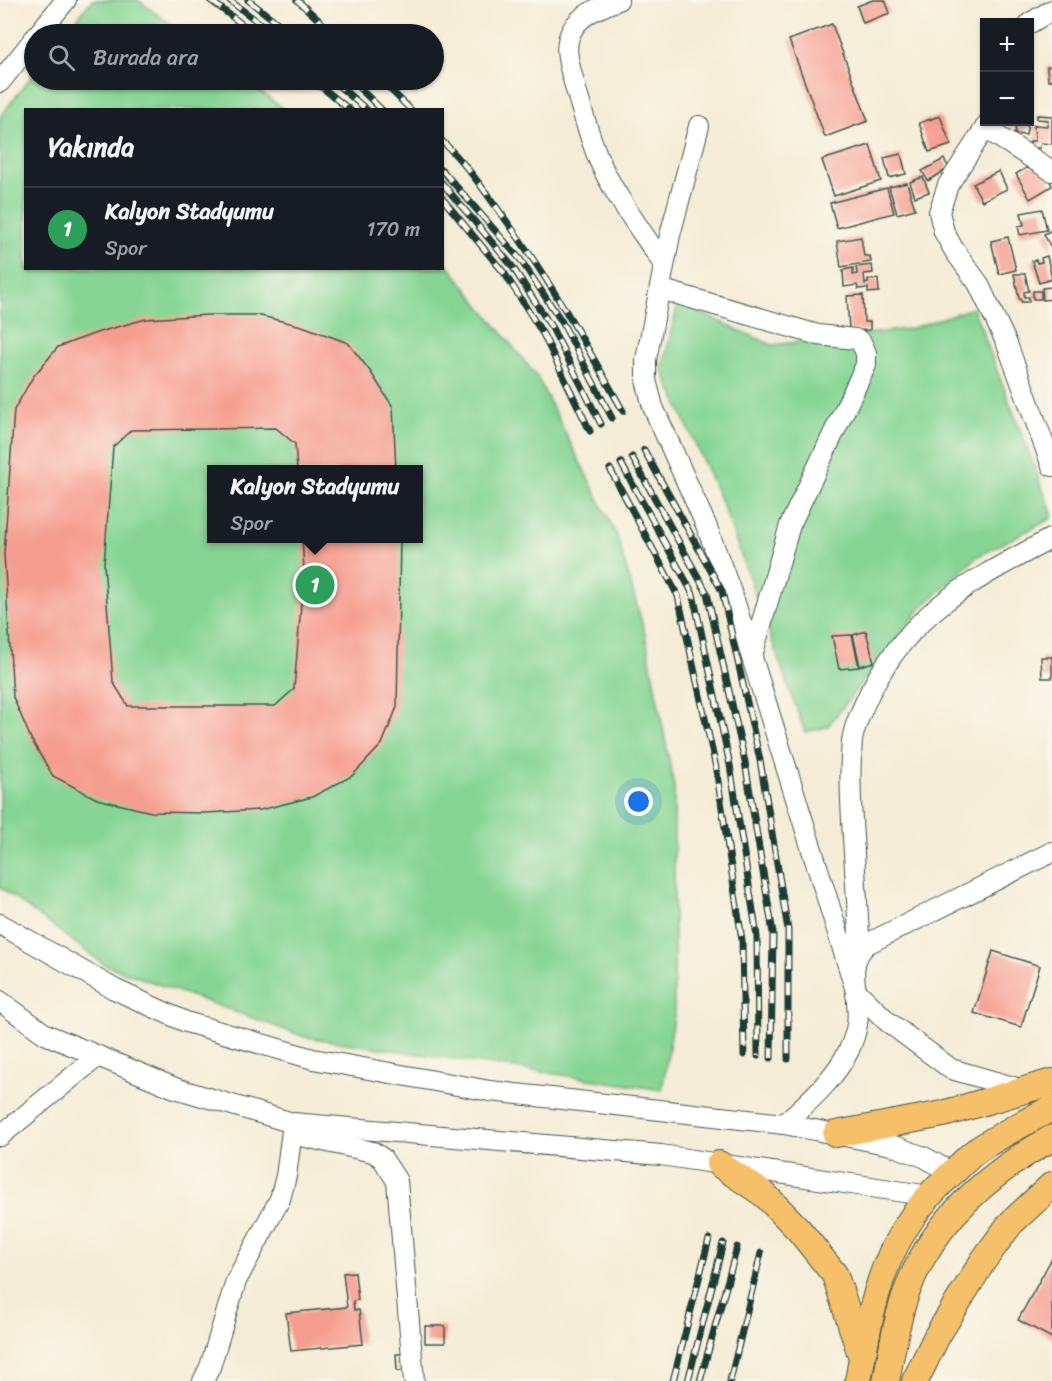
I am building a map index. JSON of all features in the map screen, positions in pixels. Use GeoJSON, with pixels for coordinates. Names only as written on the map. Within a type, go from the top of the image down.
{"type":"FeatureCollection","features":[{"type":"Feature","properties":{"kind":"main road"},"geometry":{"type":"LineString","coordinates":[[836,1134],[943,1114],[1052,1082]]}},
{"type":"Feature","properties":{"kind":"main road"},"geometry":{"type":"LineString","coordinates":[[860,1370],[868,1324],[882,1274],[898,1237],[920,1206],[938,1185],[975,1152],[1052,1107]]}},
{"type":"Feature","properties":{"kind":"main road"},"geometry":{"type":"LineString","coordinates":[[886,1381],[901,1309],[912,1277],[933,1239],[965,1202],[1004,1167],[1052,1138]]}},
{"type":"Feature","properties":{"kind":"main road"},"geometry":{"type":"LineString","coordinates":[[719,1164],[765,1195],[799,1230],[835,1275],[860,1370]]}},
{"type":"Feature","properties":{"kind":"main road"},"geometry":{"type":"LineString","coordinates":[[952,1173],[965,1202]]}},
{"type":"Feature","properties":{"kind":"main road"},"geometry":{"type":"LineString","coordinates":[[915,1381],[943,1326],[983,1261],[1010,1224],[1052,1185]]}},
{"type":"Feature","properties":{"kind":"main road"},"geometry":{"type":"LineString","coordinates":[[930,1196],[965,1202]]}},
{"type":"Feature","properties":{"kind":"street"},"geometry":{"type":"LineString","coordinates":[[46,24],[66,0]]}},
{"type":"Feature","properties":{"kind":"street"},"geometry":{"type":"LineString","coordinates":[[618,0],[586,14],[574,27],[567,47],[569,64],[583,115],[600,162],[623,204],[664,265]]}},
{"type":"Feature","properties":{"kind":"street"},"geometry":{"type":"LineString","coordinates":[[1034,20],[1052,10]]}},
{"type":"Feature","properties":{"kind":"street"},"geometry":{"type":"LineString","coordinates":[[0,82],[24,52]]}},
{"type":"Feature","properties":{"kind":"street"},"geometry":{"type":"LineString","coordinates":[[699,126],[664,265],[646,360],[648,389],[653,407],[706,525],[734,600],[856,992],[888,1022],[951,1069],[1027,1091]]}},
{"type":"Feature","properties":{"kind":"street"},"geometry":{"type":"LineString","coordinates":[[986,126],[948,185],[939,212],[944,232],[978,283],[1007,344],[1052,466]]}},
{"type":"Feature","properties":{"kind":"street"},"geometry":{"type":"LineString","coordinates":[[988,126],[1052,171]]}},
{"type":"Feature","properties":{"kind":"street"},"geometry":{"type":"LineString","coordinates":[[660,289],[818,335],[855,339],[861,342],[866,353],[866,365],[790,525],[752,656]]}},
{"type":"Feature","properties":{"kind":"street"},"geometry":{"type":"LineString","coordinates":[[784,1124],[823,1088],[849,1050],[858,1022],[855,963],[860,950],[850,789],[852,739],[865,702],[905,638],[927,615],[973,580],[1052,538]]}},
{"type":"Feature","properties":{"kind":"street"},"geometry":{"type":"LineString","coordinates":[[860,950],[867,944],[1052,852]]}},
{"type":"Feature","properties":{"kind":"street"},"geometry":{"type":"LineString","coordinates":[[0,924],[114,989],[186,1022],[313,1059],[490,1091],[784,1124],[891,1145],[924,1157],[952,1173]]}},
{"type":"Feature","properties":{"kind":"street"},"geometry":{"type":"LineString","coordinates":[[0,1001],[45,1034],[175,1088],[293,1128],[374,1152],[382,1158],[397,1181],[414,1381]]}},
{"type":"Feature","properties":{"kind":"street"},"geometry":{"type":"LineString","coordinates":[[0,1136],[98,1056]]}},
{"type":"Feature","properties":{"kind":"street"},"geometry":{"type":"LineString","coordinates":[[293,1128],[662,1155],[930,1196]]}},
{"type":"Feature","properties":{"kind":"street"},"geometry":{"type":"LineString","coordinates":[[203,1381],[210,1367],[236,1281],[280,1199],[293,1128]]}},
{"type":"Feature","properties":{"kind":"green space"},"geometry":{"type":"Polygon","coordinates":[[[92,0],[138,0],[170,24],[73,24],[92,0]]]}},
{"type":"Feature","properties":{"kind":"green space"},"geometry":{"type":"Polygon","coordinates":[[[24,86],[24,90],[258,90],[283,108],[24,108],[24,270],[444,270],[444,260],[537,377],[617,536],[645,634],[674,786],[674,1016],[662,1090],[305,1037],[105,965],[0,887],[0,117],[24,86]]]}},
{"type":"Feature","properties":{"kind":"green space"},"geometry":{"type":"Polygon","coordinates":[[[678,303],[772,345],[909,329],[973,308],[1052,513],[1052,518],[978,556],[920,609],[827,727],[805,732],[724,508],[662,369],[678,303]]]}},
{"type":"Feature","properties":{"kind":"building"},"geometry":{"type":"Polygon","coordinates":[[[873,0],[885,0],[890,13],[863,23],[857,6],[873,0]]]}},
{"type":"Feature","properties":{"kind":"building"},"geometry":{"type":"Polygon","coordinates":[[[832,24],[868,121],[825,137],[789,40],[832,24]]]}},
{"type":"Feature","properties":{"kind":"building"},"geometry":{"type":"Polygon","coordinates":[[[1052,66],[1052,80],[1048,81],[1047,67],[1052,66]]]}},
{"type":"Feature","properties":{"kind":"building"},"geometry":{"type":"Polygon","coordinates":[[[1037,115],[1052,116],[1052,144],[1041,143],[1040,148],[1030,148],[1030,141],[1035,141],[1034,125],[1047,126],[1048,120],[1037,119],[1037,115]]]}},
{"type":"Feature","properties":{"kind":"building"},"geometry":{"type":"Polygon","coordinates":[[[940,116],[951,145],[929,152],[919,123],[940,116]]]}},
{"type":"Feature","properties":{"kind":"building"},"geometry":{"type":"Polygon","coordinates":[[[1016,126],[1027,126],[1026,135],[1015,134],[1016,126]]]}},
{"type":"Feature","properties":{"kind":"building"},"geometry":{"type":"Polygon","coordinates":[[[870,145],[881,181],[834,196],[822,160],[870,145]]]}},
{"type":"Feature","properties":{"kind":"building"},"geometry":{"type":"Polygon","coordinates":[[[901,154],[906,174],[889,178],[884,158],[901,154]]]}},
{"type":"Feature","properties":{"kind":"building"},"geometry":{"type":"Polygon","coordinates":[[[944,159],[949,168],[928,181],[922,171],[944,159]]]}},
{"type":"Feature","properties":{"kind":"building"},"geometry":{"type":"Polygon","coordinates":[[[1035,163],[1047,174],[1052,186],[1030,199],[1016,174],[1035,163]]]}},
{"type":"Feature","properties":{"kind":"building"},"geometry":{"type":"Polygon","coordinates":[[[999,171],[1007,189],[982,201],[973,184],[999,171]]]}},
{"type":"Feature","properties":{"kind":"building"},"geometry":{"type":"Polygon","coordinates":[[[923,177],[929,192],[915,197],[910,182],[923,177]]]}},
{"type":"Feature","properties":{"kind":"building"},"geometry":{"type":"Polygon","coordinates":[[[907,183],[915,209],[897,214],[889,187],[907,183]]]}},
{"type":"Feature","properties":{"kind":"building"},"geometry":{"type":"Polygon","coordinates":[[[887,188],[894,213],[837,228],[830,203],[887,188]]]}},
{"type":"Feature","properties":{"kind":"building"},"geometry":{"type":"Polygon","coordinates":[[[1042,209],[1047,230],[1020,235],[1018,226],[1024,225],[1021,213],[1042,209]]]}},
{"type":"Feature","properties":{"kind":"building"},"geometry":{"type":"Polygon","coordinates":[[[1052,230],[1052,250],[1044,234],[1052,230]]]}},
{"type":"Feature","properties":{"kind":"building"},"geometry":{"type":"Polygon","coordinates":[[[861,237],[864,256],[870,256],[871,262],[841,267],[837,241],[861,237]]]}},
{"type":"Feature","properties":{"kind":"building"},"geometry":{"type":"Polygon","coordinates":[[[1008,237],[1016,270],[999,274],[991,241],[1008,237]]]}},
{"type":"Feature","properties":{"kind":"building"},"geometry":{"type":"Polygon","coordinates":[[[1047,256],[1052,279],[1039,283],[1032,261],[1042,262],[1041,258],[1047,256]]]}},
{"type":"Feature","properties":{"kind":"building"},"geometry":{"type":"Polygon","coordinates":[[[872,265],[873,273],[864,274],[865,284],[868,280],[878,279],[879,292],[868,293],[868,288],[858,289],[857,285],[844,287],[843,270],[853,268],[853,275],[857,274],[856,267],[872,265]]]}},
{"type":"Feature","properties":{"kind":"building"},"geometry":{"type":"Polygon","coordinates":[[[1014,274],[1025,274],[1029,291],[1024,292],[1024,297],[1029,297],[1029,302],[1022,302],[1019,298],[1014,274]]]}},
{"type":"Feature","properties":{"kind":"building"},"geometry":{"type":"Polygon","coordinates":[[[1052,287],[1052,299],[1043,300],[1042,288],[1052,287]]]}},
{"type":"Feature","properties":{"kind":"building"},"geometry":{"type":"Polygon","coordinates":[[[1033,291],[1041,291],[1041,299],[1033,299],[1033,291]]]}},
{"type":"Feature","properties":{"kind":"building"},"geometry":{"type":"Polygon","coordinates":[[[863,295],[864,322],[870,322],[870,330],[849,331],[847,296],[863,295]]]}},
{"type":"Feature","properties":{"kind":"building"},"geometry":{"type":"Polygon","coordinates":[[[257,315],[302,326],[348,343],[370,371],[393,407],[396,465],[297,465],[295,444],[276,428],[131,430],[113,447],[104,564],[113,682],[128,706],[275,706],[294,689],[304,569],[302,543],[400,543],[397,707],[382,744],[352,776],[312,797],[260,810],[205,813],[151,812],[97,799],[53,776],[32,741],[13,697],[4,554],[14,410],[33,377],[58,347],[99,332],[146,319],[257,315]]]}},
{"type":"Feature","properties":{"kind":"building"},"geometry":{"type":"Polygon","coordinates":[[[866,631],[874,662],[860,666],[853,635],[866,631]]]}},
{"type":"Feature","properties":{"kind":"building"},"geometry":{"type":"Polygon","coordinates":[[[852,635],[859,667],[839,669],[832,636],[852,635]]]}},
{"type":"Feature","properties":{"kind":"building"},"geometry":{"type":"Polygon","coordinates":[[[1041,657],[1052,657],[1052,678],[1042,678],[1041,657]]]}},
{"type":"Feature","properties":{"kind":"building"},"geometry":{"type":"Polygon","coordinates":[[[993,951],[1040,966],[1021,1027],[974,1013],[993,951]]]}},
{"type":"Feature","properties":{"kind":"building"},"geometry":{"type":"Polygon","coordinates":[[[1052,1258],[1052,1338],[1018,1320],[1052,1258]]]}},
{"type":"Feature","properties":{"kind":"building"},"geometry":{"type":"Polygon","coordinates":[[[355,1272],[358,1300],[353,1301],[354,1310],[359,1310],[363,1344],[291,1351],[286,1313],[347,1307],[343,1273],[355,1272]]]}},
{"type":"Feature","properties":{"kind":"building"},"geometry":{"type":"Polygon","coordinates":[[[425,1326],[445,1326],[445,1343],[425,1343],[425,1326]]]}},
{"type":"Feature","properties":{"kind":"building"},"geometry":{"type":"Polygon","coordinates":[[[396,1354],[408,1354],[408,1370],[397,1371],[396,1354]]]}},
{"type":"Feature","properties":{"kind":"railway"},"geometry":{"type":"LineString","coordinates":[[210,0],[242,24]]}},
{"type":"Feature","properties":{"kind":"railway"},"geometry":{"type":"LineString","coordinates":[[229,0],[261,24]]}},
{"type":"Feature","properties":{"kind":"railway"},"geometry":{"type":"LineString","coordinates":[[248,0],[279,24]]}},
{"type":"Feature","properties":{"kind":"railway"},"geometry":{"type":"LineString","coordinates":[[297,0],[323,24]]}},
{"type":"Feature","properties":{"kind":"railway"},"geometry":{"type":"LineString","coordinates":[[325,90],[348,108]]}},
{"type":"Feature","properties":{"kind":"railway"},"geometry":{"type":"LineString","coordinates":[[344,90],[365,108]]}},
{"type":"Feature","properties":{"kind":"railway"},"geometry":{"type":"LineString","coordinates":[[361,90],[380,108]]}},
{"type":"Feature","properties":{"kind":"railway"},"geometry":{"type":"LineString","coordinates":[[391,90],[409,108]]}},
{"type":"Feature","properties":{"kind":"railway"},"geometry":{"type":"LineString","coordinates":[[444,143],[480,184],[534,261],[580,334],[623,411]]}},
{"type":"Feature","properties":{"kind":"railway"},"geometry":{"type":"LineString","coordinates":[[444,172],[520,259],[562,322],[612,418]]}},
{"type":"Feature","properties":{"kind":"railway"},"geometry":{"type":"LineString","coordinates":[[444,185],[512,266],[552,328],[601,424]]}},
{"type":"Feature","properties":{"kind":"railway"},"geometry":{"type":"LineString","coordinates":[[444,200],[505,274],[543,334],[590,431]]}},
{"type":"Feature","properties":{"kind":"railway"},"geometry":{"type":"LineString","coordinates":[[644,450],[722,591],[760,760],[788,930],[788,1059]]}},
{"type":"Feature","properties":{"kind":"railway"},"geometry":{"type":"LineString","coordinates":[[632,457],[707,593],[745,762],[773,933],[771,1058]]}},
{"type":"Feature","properties":{"kind":"railway"},"geometry":{"type":"LineString","coordinates":[[621,463],[693,594],[730,765],[757,936],[758,1056]]}},
{"type":"Feature","properties":{"kind":"railway"},"geometry":{"type":"LineString","coordinates":[[610,469],[678,596],[716,768],[742,940],[744,1055]]}},
{"type":"Feature","properties":{"kind":"railway"},"geometry":{"type":"LineString","coordinates":[[673,1381],[709,1239]]}},
{"type":"Feature","properties":{"kind":"railway"},"geometry":{"type":"LineString","coordinates":[[688,1381],[723,1243]]}},
{"type":"Feature","properties":{"kind":"railway"},"geometry":{"type":"LineString","coordinates":[[700,1381],[737,1247]]}},
{"type":"Feature","properties":{"kind":"railway"},"geometry":{"type":"LineString","coordinates":[[730,1381],[761,1253]]}},
{"type":"Feature","properties":{"kind":"place","name":"Kalyon Stadyumu"},"geometry":{"type":"Point","coordinates":[315,585]}}]}
